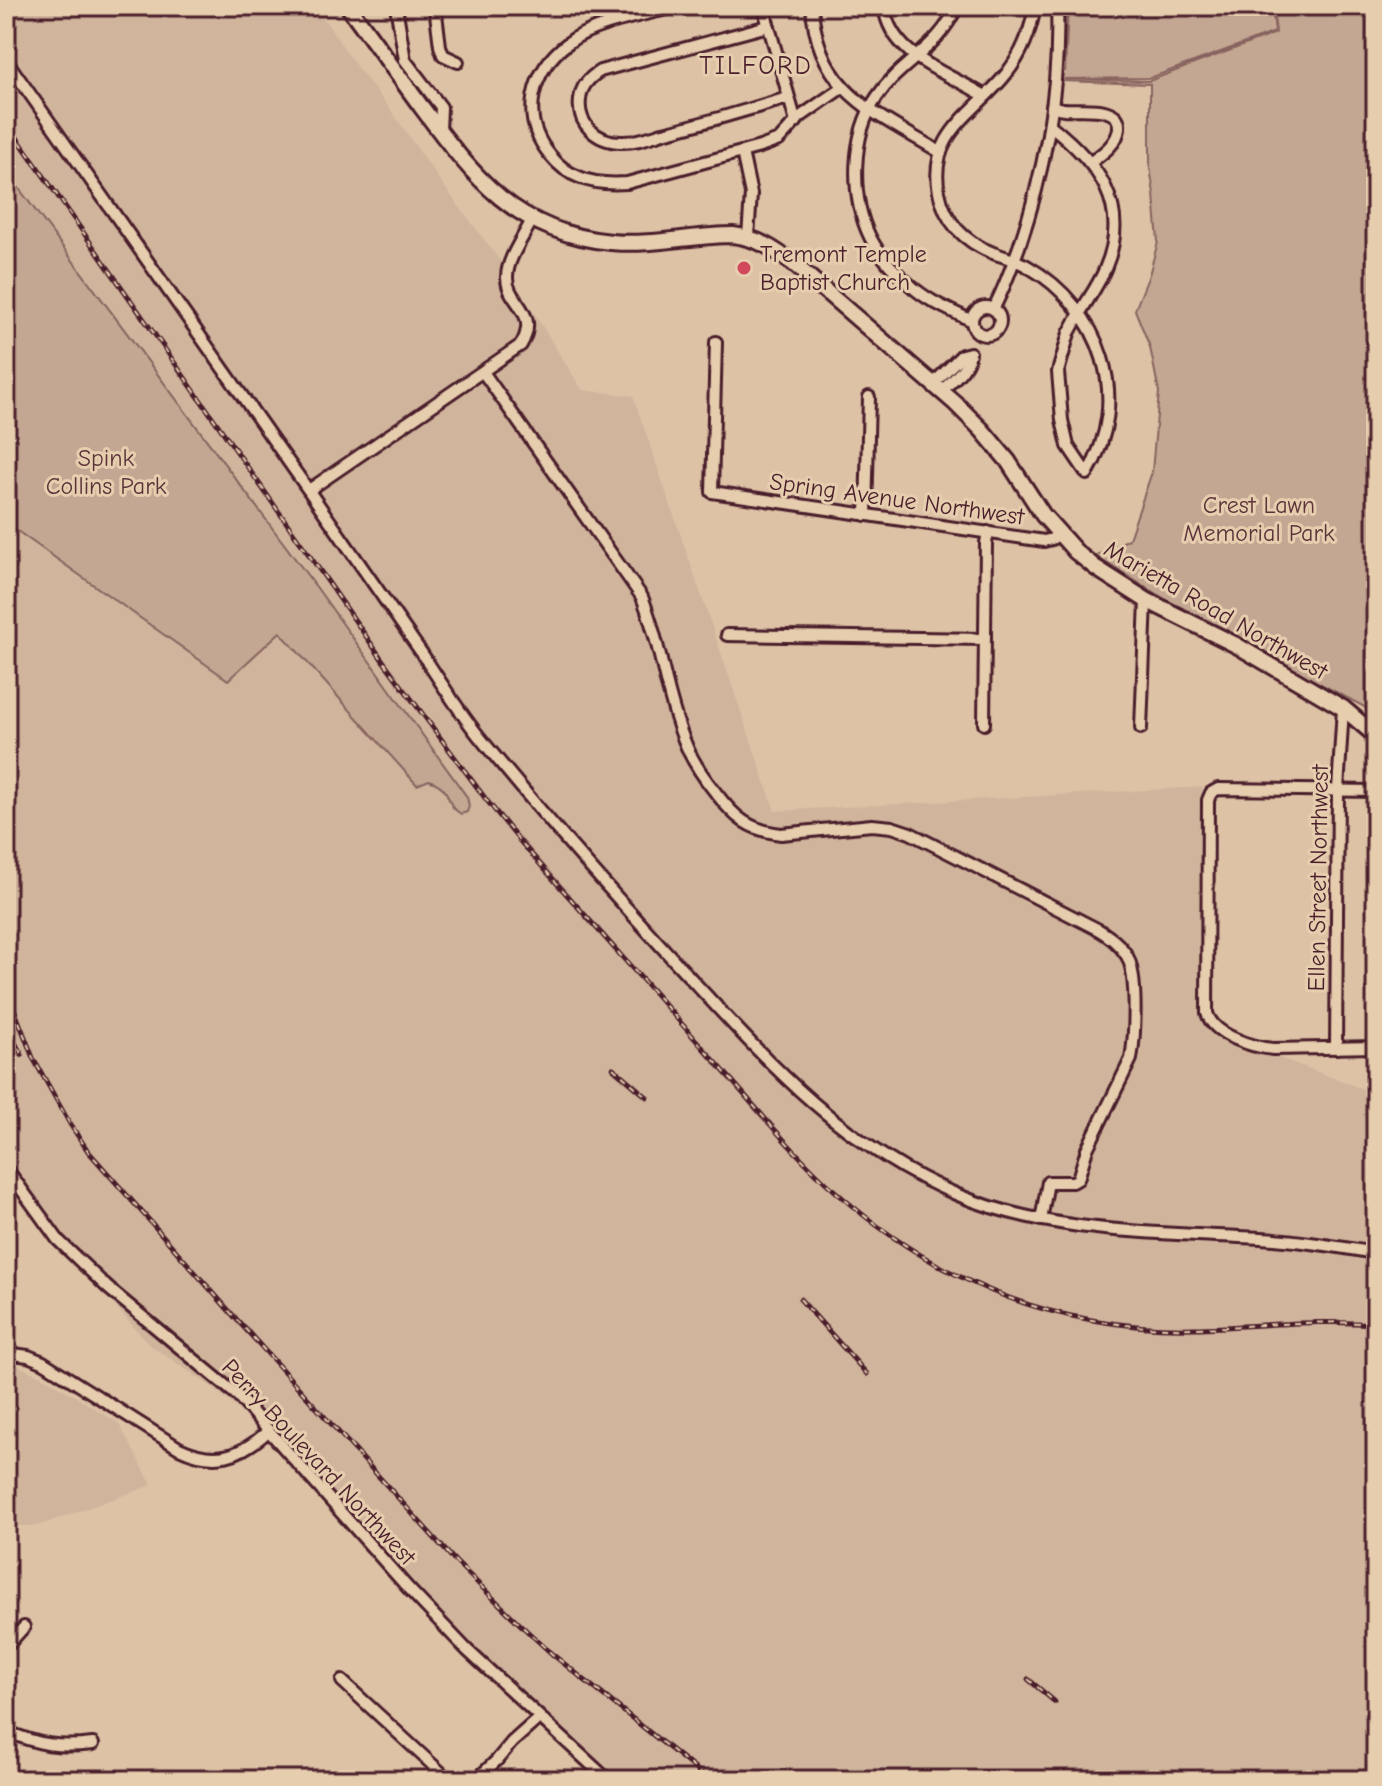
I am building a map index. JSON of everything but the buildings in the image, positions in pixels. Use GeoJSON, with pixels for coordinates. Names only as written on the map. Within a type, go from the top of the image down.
{"type":"FeatureCollection","features":[{"type":"Feature","properties":{"kind":"main road","name":"Marietta Road Northwest"},"geometry":{"type":"LineString","coordinates":[[348,6],[480,181],[515,209],[561,232],[590,239],[636,243],[719,235],[748,237],[773,247],[938,388],[982,430],[1008,461],[1043,515],[1076,552],[1146,600],[1236,645],[1343,708],[1376,736]]}},
{"type":"Feature","properties":{"kind":"street"},"geometry":{"type":"LineString","coordinates":[[396,6],[405,60],[441,107],[440,131]]}},
{"type":"Feature","properties":{"kind":"street"},"geometry":{"type":"LineString","coordinates":[[435,6],[443,55],[458,62]]}},
{"type":"Feature","properties":{"kind":"street"},"geometry":{"type":"LineString","coordinates":[[678,6],[582,33],[557,52],[539,78],[533,93],[533,124],[539,139],[568,172],[581,179],[612,184],[652,178],[742,152],[779,140],[800,117],[843,87]]}},
{"type":"Feature","properties":{"kind":"street"},"geometry":{"type":"LineString","coordinates":[[763,6],[796,122]]}},
{"type":"Feature","properties":{"kind":"street"},"geometry":{"type":"LineString","coordinates":[[812,6],[825,61],[843,87],[870,111],[940,152]]}},
{"type":"Feature","properties":{"kind":"street"},"geometry":{"type":"LineString","coordinates":[[884,6],[894,37],[916,57],[985,96]]}},
{"type":"Feature","properties":{"kind":"street"},"geometry":{"type":"LineString","coordinates":[[957,6],[948,26],[877,96],[861,131],[856,153],[858,198],[869,235],[879,253],[926,298],[972,321]]}},
{"type":"Feature","properties":{"kind":"street"},"geometry":{"type":"LineString","coordinates":[[1035,6],[1016,60],[946,139],[940,152],[938,190],[944,210],[965,237],[978,246],[1027,266],[1054,285],[1080,313],[1090,328],[1105,364],[1109,391],[1103,440],[1087,474],[1068,446],[1062,420],[1058,372],[1069,333],[1080,313],[1105,271],[1115,224],[1112,200],[1091,162],[1050,125]]}},
{"type":"Feature","properties":{"kind":"street"},"geometry":{"type":"LineString","coordinates":[[993,309],[1014,260],[1029,213],[1050,125],[1057,6]]}},
{"type":"Feature","properties":{"kind":"street"},"geometry":{"type":"LineString","coordinates":[[768,26],[600,71],[592,76],[581,93],[580,115],[592,133],[601,139],[624,143],[788,98]]}},
{"type":"Feature","properties":{"kind":"street"},"geometry":{"type":"LineString","coordinates":[[6,60],[478,735],[600,879],[801,1094],[884,1158],[925,1181],[1011,1213],[1122,1231],[1282,1239],[1376,1253]]}},
{"type":"Feature","properties":{"kind":"street"},"geometry":{"type":"LineString","coordinates":[[1052,106],[1098,110],[1117,117],[1119,127],[1116,137],[1110,147],[1091,162]]}},
{"type":"Feature","properties":{"kind":"street"},"geometry":{"type":"LineString","coordinates":[[742,152],[751,194],[748,237]]}},
{"type":"Feature","properties":{"kind":"street"},"geometry":{"type":"LineString","coordinates":[[309,490],[515,351],[525,339],[528,324],[508,287],[507,273],[509,263],[532,220]]}},
{"type":"Feature","properties":{"kind":"street"},"geometry":{"type":"LineString","coordinates":[[987,307],[993,309],[999,317],[994,333],[983,335],[975,331],[972,321],[974,314],[987,307]]}},
{"type":"Feature","properties":{"kind":"street"},"geometry":{"type":"LineString","coordinates":[[938,388],[964,368],[983,335]]}},
{"type":"Feature","properties":{"kind":"street","name":"Spring Avenue Northwest"},"geometry":{"type":"LineString","coordinates":[[716,342],[712,492],[1044,541],[1058,534]]}},
{"type":"Feature","properties":{"kind":"street"},"geometry":{"type":"LineString","coordinates":[[483,372],[642,597],[684,742],[710,786],[735,816],[753,827],[781,834],[872,825],[910,833],[1099,930],[1116,941],[1128,957],[1134,989],[1131,1059],[1087,1149],[1078,1179],[1073,1182],[1048,1182],[1041,1220]]}},
{"type":"Feature","properties":{"kind":"street"},"geometry":{"type":"LineString","coordinates":[[866,515],[869,397]]}},
{"type":"Feature","properties":{"kind":"street"},"geometry":{"type":"LineString","coordinates":[[984,724],[988,532]]}},
{"type":"Feature","properties":{"kind":"street"},"geometry":{"type":"LineString","coordinates":[[1141,728],[1146,600]]}},
{"type":"Feature","properties":{"kind":"street"},"geometry":{"type":"LineString","coordinates":[[727,635],[985,639]]}},
{"type":"Feature","properties":{"kind":"street","name":"Ellen Street Northwest"},"geometry":{"type":"LineString","coordinates":[[1336,1048],[1338,790],[1343,708]]}},
{"type":"Feature","properties":{"kind":"street"},"geometry":{"type":"LineString","coordinates":[[1376,791],[1218,789],[1209,796],[1207,1013],[1213,1024],[1259,1048],[1376,1047]]}},
{"type":"Feature","properties":{"kind":"street","name":"Perry Boulevard Northwest"},"geometry":{"type":"LineString","coordinates":[[6,1168],[58,1240],[108,1288],[238,1396],[478,1662],[608,1780]]}},
{"type":"Feature","properties":{"kind":"street"},"geometry":{"type":"LineString","coordinates":[[6,1353],[43,1362],[192,1454],[221,1457],[237,1453],[268,1431]]}},
{"type":"Feature","properties":{"kind":"street"},"geometry":{"type":"LineString","coordinates":[[6,1647],[24,1627]]}},
{"type":"Feature","properties":{"kind":"street"},"geometry":{"type":"LineString","coordinates":[[342,1681],[449,1780]]}},
{"type":"Feature","properties":{"kind":"street"},"geometry":{"type":"LineString","coordinates":[[476,1780],[539,1718]]}},
{"type":"Feature","properties":{"kind":"street"},"geometry":{"type":"LineString","coordinates":[[6,1731],[42,1745],[68,1747],[93,1744]]}},
{"type":"Feature","properties":{"kind":"shaded area"},"geometry":{"type":"Polygon","coordinates":[[[6,6],[315,6],[507,270],[582,390],[633,396],[775,811],[1202,787],[1211,1032],[1376,1094],[1376,1780],[606,1780],[534,1717],[276,1441],[212,1387],[150,1345],[41,1217],[6,1162],[6,523],[228,680],[280,632],[417,785],[429,780],[441,784],[454,809],[469,806],[467,797],[317,588],[6,171],[6,6]]]}},
{"type":"Feature","properties":{"kind":"shaded area"},"geometry":{"type":"Polygon","coordinates":[[[17,1365],[49,1380],[119,1424],[152,1485],[37,1526],[15,1526],[6,1519],[6,1366],[17,1365]]]}},
{"type":"Feature","properties":{"kind":"green space","name":"Crest Lawn Memorial Park"},"geometry":{"type":"Polygon","coordinates":[[[1066,6],[1065,72],[1068,6],[1272,6],[1275,32],[1150,78],[1064,79],[1149,81],[1276,33],[1273,6],[1376,6],[1376,713],[1201,621],[1095,556],[1129,539],[1152,472],[1159,392],[1150,347],[1135,310],[1158,242],[1150,167],[1150,84],[1062,81],[1066,6]]]}},
{"type":"Feature","properties":{"kind":"green space","name":"Spink Collins Park"},"geometry":{"type":"Polygon","coordinates":[[[6,171],[317,588],[467,797],[467,812],[461,814],[455,810],[446,792],[437,784],[429,780],[417,785],[280,632],[228,680],[6,523],[6,171]]]}},
{"type":"Feature","properties":{"kind":"railway"},"geometry":{"type":"LineString","coordinates":[[6,122],[384,662],[488,802],[768,1122],[835,1191],[892,1236],[954,1274],[1056,1313],[1118,1324],[1168,1328],[1376,1324]]}},
{"type":"Feature","properties":{"kind":"railway"},"geometry":{"type":"LineString","coordinates":[[6,988],[33,1058],[88,1151],[239,1322],[456,1562],[552,1654],[709,1780]]}},
{"type":"Feature","properties":{"kind":"railway"},"geometry":{"type":"LineString","coordinates":[[6,1027],[22,1055]]}},
{"type":"Feature","properties":{"kind":"railway"},"geometry":{"type":"LineString","coordinates":[[613,1068],[647,1097]]}},
{"type":"Feature","properties":{"kind":"railway"},"geometry":{"type":"LineString","coordinates":[[800,1299],[867,1374]]}},
{"type":"Feature","properties":{"kind":"railway"},"geometry":{"type":"LineString","coordinates":[[1028,1679],[1055,1702]]}},
{"type":"Feature","properties":{"kind":"place","name":"Tremont Temple Baptist Church"},"geometry":{"type":"Point","coordinates":[744,268]}},
{"type":"Feature","properties":{"kind":"district","name":"TILFORD"},"geometry":{"type":"Point","coordinates":[756,66]}}]}
